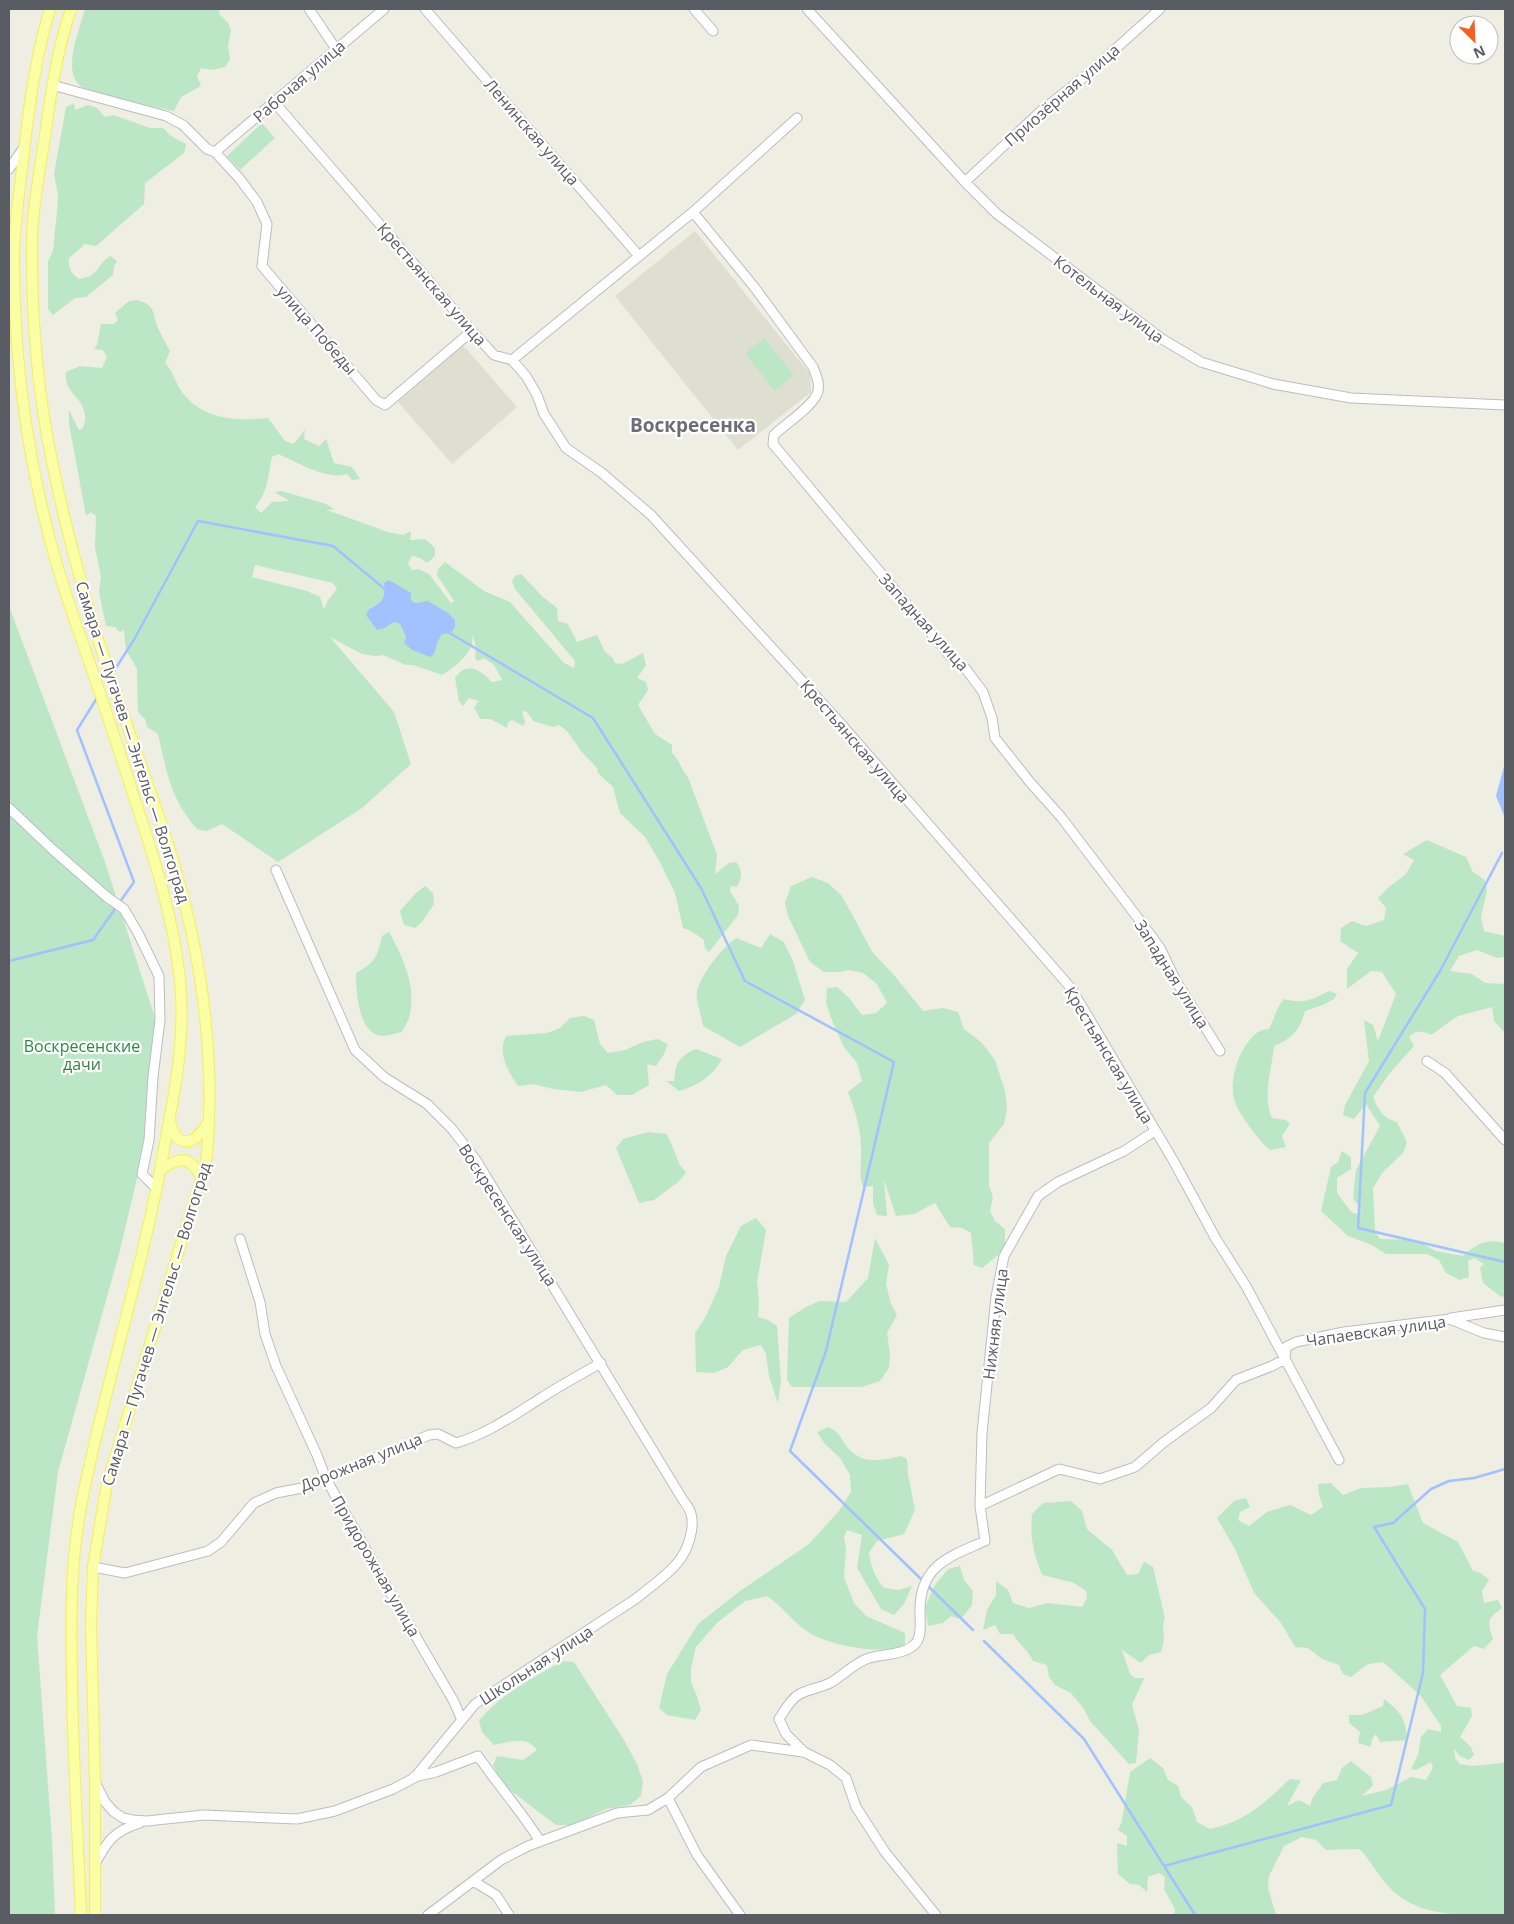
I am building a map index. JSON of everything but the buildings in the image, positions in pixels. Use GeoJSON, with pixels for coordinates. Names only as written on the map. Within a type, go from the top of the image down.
{"type":"FeatureCollection","features":[{"type":"Feature","properties":{"kind":"main road","name":"Самара — Пугачев — Энгельс — Волгоград"},"geometry":{"type":"LineString","coordinates":[[50,9],[34,84],[19,194],[14,256],[19,363],[32,456],[44,513],[62,581],[110,722],[150,847],[169,914],[177,953],[182,1020],[181,1053],[170,1120],[134,1290],[80,1510],[74,1560],[71,1616],[72,1704],[81,1915]]}},
{"type":"Feature","properties":{"kind":"main road","name":"Самара — Пугачев — Энгельс — Волгоград"},"geometry":{"type":"LineString","coordinates":[[71,9],[52,85],[37,193],[32,252],[38,358],[46,428],[52,461],[78,568],[98,640],[168,843],[196,951],[202,986],[208,1052],[206,1163],[107,1483],[93,1567],[91,1590],[95,1782],[95,1915]]}},
{"type":"Feature","properties":{"kind":"main road"},"geometry":{"type":"LineString","coordinates":[[170,1120],[172,1131],[182,1141],[196,1139],[202,1133],[208,1121]]}},
{"type":"Feature","properties":{"kind":"main road"},"geometry":{"type":"LineString","coordinates":[[160,1169],[171,1162],[179,1160],[188,1162],[196,1167],[202,1179]]}},
{"type":"Feature","properties":{"kind":"street"},"geometry":{"type":"LineString","coordinates":[[309,9],[336,49]]}},
{"type":"Feature","properties":{"kind":"street","name":"Рабочая улица"},"geometry":{"type":"LineString","coordinates":[[215,152],[384,9]]}},
{"type":"Feature","properties":{"kind":"street","name":"Ленинская улица"},"geometry":{"type":"LineString","coordinates":[[425,9],[639,256]]}},
{"type":"Feature","properties":{"kind":"street"},"geometry":{"type":"LineString","coordinates":[[694,9],[713,31]]}},
{"type":"Feature","properties":{"kind":"street","name":"Котельная улица"},"geometry":{"type":"LineString","coordinates":[[807,9],[965,182],[997,214],[1162,339],[1201,362],[1274,384],[1351,398],[1505,405]]}},
{"type":"Feature","properties":{"kind":"street","name":"Приозёрная улица"},"geometry":{"type":"LineString","coordinates":[[965,182],[1041,111],[1083,78],[1160,9]]}},
{"type":"Feature","properties":{"kind":"street"},"geometry":{"type":"LineString","coordinates":[[52,85],[166,116],[183,125],[207,149],[215,152]]}},
{"type":"Feature","properties":{"kind":"street","name":"Крестьянская улица"},"geometry":{"type":"LineString","coordinates":[[275,103],[494,355],[512,360],[526,376],[537,395],[544,414],[566,448],[602,473],[651,515],[842,725],[1071,988],[1173,1160],[1216,1239],[1246,1286],[1338,1460]]}},
{"type":"Feature","properties":{"kind":"street"},"geometry":{"type":"LineString","coordinates":[[512,360],[693,212],[797,118]]}},
{"type":"Feature","properties":{"kind":"street"},"geometry":{"type":"LineString","coordinates":[[9,170],[25,146]]}},
{"type":"Feature","properties":{"kind":"street","name":"улица Победы"},"geometry":{"type":"LineString","coordinates":[[215,152],[239,178],[257,202],[267,224],[262,266],[376,400],[385,405],[472,331]]}},
{"type":"Feature","properties":{"kind":"street","name":"Западная улица"},"geometry":{"type":"LineString","coordinates":[[693,212],[755,288],[813,367],[816,374],[818,381],[817,393],[809,404],[774,435],[773,444],[950,656],[976,681],[983,692],[992,718],[995,738],[1061,817],[1160,948],[1176,981],[1220,1051]]}},
{"type":"Feature","properties":{"kind":"street"},"geometry":{"type":"LineString","coordinates":[[9,234],[14,256]]}},
{"type":"Feature","properties":{"kind":"street"},"geometry":{"type":"LineString","coordinates":[[9,808],[52,849],[107,897],[124,909],[159,976],[160,1020],[153,1077],[149,1140],[142,1174],[156,1188]]}},
{"type":"Feature","properties":{"kind":"street","name":"Воскресенская улица"},"geometry":{"type":"LineString","coordinates":[[276,870],[355,1050],[384,1076],[427,1104],[458,1136],[476,1160],[691,1514],[692,1528]]}},
{"type":"Feature","properties":{"kind":"street"},"geometry":{"type":"LineString","coordinates":[[1427,1061],[1444,1073],[1505,1140]]}},
{"type":"Feature","properties":{"kind":"street","name":"Нижняя улица"},"geometry":{"type":"LineString","coordinates":[[804,1752],[786,1734],[779,1719],[784,1710],[797,1696],[830,1682],[852,1667],[868,1659],[907,1649],[916,1643],[920,1634],[919,1604],[927,1577],[937,1564],[986,1541],[980,1506],[982,1433],[996,1297],[1004,1256],[1038,1196],[1058,1182],[1124,1151],[1155,1131]]}},
{"type":"Feature","properties":{"kind":"street","name":"Придорожная улица"},"geometry":{"type":"LineString","coordinates":[[240,1239],[260,1302],[265,1334],[276,1366],[326,1478],[390,1594],[453,1700],[462,1720]]}},
{"type":"Feature","properties":{"kind":"street"},"geometry":{"type":"LineString","coordinates":[[1450,1319],[1505,1310]]}},
{"type":"Feature","properties":{"kind":"street","name":"Чапаевская улица"},"geometry":{"type":"LineString","coordinates":[[1285,1359],[1286,1347],[1296,1342],[1344,1332],[1450,1319],[1484,1333],[1505,1336]]}},
{"type":"Feature","properties":{"kind":"street"},"geometry":{"type":"LineString","coordinates":[[980,1506],[1059,1469],[1100,1479],[1135,1467],[1164,1442],[1211,1408],[1236,1380],[1285,1359]]}},
{"type":"Feature","properties":{"kind":"street","name":"Дорожная улица"},"geometry":{"type":"LineString","coordinates":[[93,1567],[125,1573],[208,1550],[221,1542],[254,1503],[276,1493],[307,1487],[429,1435],[438,1434],[456,1443],[469,1440],[601,1363]]}},
{"type":"Feature","properties":{"kind":"street","name":"Школьная улица"},"geometry":{"type":"LineString","coordinates":[[95,1782],[105,1802],[114,1812],[123,1818],[147,1821],[204,1815],[297,1819],[335,1811],[393,1789],[414,1778],[476,1704],[634,1600],[678,1562],[687,1546],[692,1528]]}},
{"type":"Feature","properties":{"kind":"street"},"geometry":{"type":"LineString","coordinates":[[428,1915],[501,1860],[540,1841],[616,1813],[648,1810],[668,1798],[701,1767],[750,1745],[804,1752],[830,1765],[846,1778],[856,1807],[880,1844],[936,1915]]}},
{"type":"Feature","properties":{"kind":"street"},"geometry":{"type":"LineString","coordinates":[[414,1778],[478,1756],[526,1819],[540,1841]]}},
{"type":"Feature","properties":{"kind":"street"},"geometry":{"type":"LineString","coordinates":[[668,1798],[697,1854],[740,1915]]}},
{"type":"Feature","properties":{"kind":"street"},"geometry":{"type":"LineString","coordinates":[[95,1864],[104,1846],[112,1837],[129,1826],[147,1821]]}},
{"type":"Feature","properties":{"kind":"street"},"geometry":{"type":"LineString","coordinates":[[473,1881],[496,1895],[509,1915]]}},
{"type":"Feature","properties":{"kind":"shaded area"},"geometry":{"type":"Polygon","coordinates":[[[695,231],[810,374],[811,392],[738,450],[615,296],[695,231]]]}},
{"type":"Feature","properties":{"kind":"shaded area"},"geometry":{"type":"Polygon","coordinates":[[[463,345],[517,407],[452,464],[398,402],[463,345]]]}},
{"type":"Feature","properties":{"kind":"green space"},"geometry":{"type":"Polygon","coordinates":[[[85,9],[220,9],[219,14],[228,23],[231,30],[228,46],[230,59],[225,67],[213,70],[201,68],[197,76],[201,86],[181,97],[174,111],[95,94],[77,83],[72,70],[73,52],[85,9]]]}},
{"type":"Feature","properties":{"kind":"green space"},"geometry":{"type":"Polygon","coordinates":[[[74,103],[75,110],[88,105],[97,108],[105,117],[114,115],[150,128],[163,128],[171,136],[186,144],[184,153],[145,183],[144,204],[96,246],[85,244],[69,258],[71,270],[79,279],[86,278],[94,273],[110,256],[117,261],[113,275],[86,297],[75,298],[53,315],[48,309],[48,261],[53,251],[57,212],[58,195],[54,174],[66,107],[74,103]]]}},
{"type":"Feature","properties":{"kind":"green space"},"geometry":{"type":"Polygon","coordinates":[[[262,123],[275,138],[240,170],[227,156],[262,123]]]}},
{"type":"Feature","properties":{"kind":"green space"},"geometry":{"type":"Polygon","coordinates":[[[137,300],[144,302],[153,311],[159,330],[170,351],[165,363],[182,392],[193,404],[203,410],[223,417],[234,419],[268,418],[285,441],[294,444],[305,429],[304,439],[319,446],[326,439],[334,463],[352,467],[360,479],[352,480],[347,474],[330,475],[321,473],[278,454],[272,457],[263,496],[255,507],[261,513],[272,502],[290,501],[274,492],[282,491],[326,504],[334,509],[327,510],[388,532],[403,535],[411,531],[410,540],[425,539],[435,548],[435,556],[427,563],[420,558],[412,556],[408,563],[412,570],[419,569],[429,574],[451,603],[454,601],[437,575],[438,569],[445,562],[484,591],[510,602],[564,663],[574,668],[575,661],[515,589],[512,581],[515,576],[521,574],[543,597],[557,608],[558,621],[568,624],[577,642],[597,635],[605,652],[613,658],[615,663],[622,664],[643,653],[646,665],[637,678],[646,682],[648,690],[638,705],[655,734],[672,745],[672,753],[688,777],[717,855],[715,874],[729,863],[736,862],[741,871],[737,887],[731,886],[730,891],[739,906],[738,915],[709,952],[705,948],[704,940],[683,928],[675,893],[661,864],[645,837],[620,813],[613,787],[598,773],[597,768],[581,751],[567,731],[559,725],[553,727],[533,721],[527,712],[522,711],[525,722],[523,726],[512,720],[508,722],[507,728],[490,719],[480,719],[474,707],[479,701],[469,698],[463,706],[459,701],[455,678],[465,669],[474,669],[492,682],[502,680],[494,665],[484,658],[478,661],[475,659],[476,648],[473,635],[472,646],[466,655],[442,675],[413,665],[406,665],[383,655],[362,654],[330,637],[394,712],[411,764],[362,808],[278,862],[222,824],[207,831],[197,829],[175,796],[167,773],[158,734],[147,727],[145,719],[138,712],[137,669],[126,650],[124,630],[120,632],[115,627],[106,626],[99,592],[101,576],[95,548],[96,516],[91,512],[86,516],[69,424],[69,410],[79,430],[83,428],[85,417],[81,403],[68,385],[66,372],[80,366],[102,368],[107,357],[103,350],[94,349],[97,345],[101,324],[114,324],[118,320],[115,313],[129,301],[137,300]],[[255,565],[252,577],[307,591],[320,597],[324,609],[328,600],[337,589],[333,583],[255,565]],[[384,583],[382,599],[369,609],[385,628],[394,622],[400,624],[406,637],[404,643],[411,648],[421,653],[434,654],[442,634],[421,602],[415,603],[384,583]]]}},
{"type":"Feature","properties":{"kind":"green space"},"geometry":{"type":"Polygon","coordinates":[[[764,338],[794,375],[775,391],[745,353],[764,338]]]}},
{"type":"Feature","properties":{"kind":"green space","name":"Воскресенские дачи"},"geometry":{"type":"Polygon","coordinates":[[[9,606],[105,862],[157,1024],[154,1107],[119,1254],[58,1472],[37,1636],[52,1839],[55,1915],[9,1915],[9,606]]]}},
{"type":"Feature","properties":{"kind":"green space"},"geometry":{"type":"Polygon","coordinates":[[[1427,840],[1466,857],[1473,872],[1485,880],[1487,891],[1481,917],[1484,931],[1505,936],[1505,957],[1497,958],[1477,950],[1459,956],[1450,971],[1472,974],[1485,983],[1505,984],[1505,1033],[1494,1021],[1492,1007],[1458,1016],[1431,1035],[1419,1032],[1409,1037],[1414,1046],[1389,1074],[1373,1097],[1382,1113],[1388,1119],[1397,1122],[1407,1142],[1403,1153],[1383,1172],[1373,1188],[1375,1232],[1380,1239],[1415,1240],[1436,1251],[1463,1256],[1482,1243],[1505,1243],[1505,1296],[1501,1297],[1483,1283],[1480,1268],[1484,1264],[1474,1258],[1468,1261],[1469,1277],[1460,1280],[1446,1273],[1439,1260],[1427,1254],[1386,1254],[1372,1245],[1348,1236],[1321,1211],[1331,1167],[1338,1162],[1342,1151],[1351,1157],[1351,1169],[1337,1178],[1337,1193],[1351,1212],[1360,1215],[1360,1208],[1353,1198],[1356,1170],[1380,1126],[1366,1104],[1354,1119],[1343,1115],[1345,1105],[1369,1061],[1364,1020],[1373,1025],[1378,1041],[1396,994],[1382,972],[1371,971],[1347,989],[1347,969],[1358,953],[1340,941],[1341,928],[1352,921],[1366,926],[1384,920],[1386,908],[1378,898],[1406,874],[1414,860],[1403,854],[1427,840]]]}},
{"type":"Feature","properties":{"kind":"green space"},"geometry":{"type":"Polygon","coordinates":[[[812,877],[828,883],[842,896],[873,953],[894,975],[923,1011],[943,1008],[958,1012],[964,1029],[982,1043],[995,1060],[1005,1091],[1007,1109],[1004,1124],[989,1143],[989,1186],[993,1197],[990,1211],[995,1221],[1005,1229],[1005,1245],[997,1256],[982,1268],[974,1265],[971,1233],[962,1228],[950,1227],[935,1203],[914,1214],[896,1216],[884,1180],[887,1216],[877,1215],[873,1203],[873,1186],[863,1187],[859,1131],[848,1092],[862,1081],[857,1063],[844,1047],[833,1023],[826,1003],[827,988],[837,987],[849,998],[862,1015],[876,1013],[887,1003],[877,984],[863,973],[849,970],[824,972],[810,962],[788,916],[785,903],[791,886],[812,877]]]}},
{"type":"Feature","properties":{"kind":"green space"},"geometry":{"type":"Polygon","coordinates":[[[425,886],[433,893],[434,904],[422,922],[415,928],[404,925],[400,911],[425,886]]]}},
{"type":"Feature","properties":{"kind":"green space"},"geometry":{"type":"Polygon","coordinates":[[[389,932],[407,971],[410,982],[411,1003],[408,1021],[402,1032],[383,1036],[375,1034],[363,1020],[358,1001],[356,973],[372,962],[377,954],[382,936],[389,932]]]}},
{"type":"Feature","properties":{"kind":"green space"},"geometry":{"type":"Polygon","coordinates":[[[770,934],[784,942],[793,961],[805,1000],[796,1014],[740,1047],[703,1026],[697,991],[699,984],[713,962],[736,938],[761,948],[770,934]]]}},
{"type":"Feature","properties":{"kind":"green space"},"geometry":{"type":"Polygon","coordinates":[[[1329,991],[1337,994],[1334,999],[1305,1011],[1298,1029],[1286,1040],[1274,1046],[1268,1082],[1269,1110],[1272,1118],[1286,1120],[1290,1124],[1282,1136],[1286,1147],[1270,1150],[1249,1126],[1236,1105],[1233,1081],[1237,1062],[1252,1038],[1259,1031],[1269,1029],[1284,999],[1308,1000],[1329,991]]]}},
{"type":"Feature","properties":{"kind":"green space"},"geometry":{"type":"Polygon","coordinates":[[[584,1016],[594,1020],[600,1044],[608,1053],[625,1050],[643,1042],[657,1039],[668,1044],[656,1066],[647,1064],[649,1085],[632,1095],[617,1095],[606,1085],[581,1092],[533,1084],[518,1086],[507,1068],[503,1056],[506,1036],[547,1033],[560,1028],[570,1018],[584,1016]]]}},
{"type":"Feature","properties":{"kind":"green space"},"geometry":{"type":"Polygon","coordinates":[[[696,1049],[722,1059],[704,1080],[679,1091],[666,1081],[674,1081],[679,1060],[696,1049]]]}},
{"type":"Feature","properties":{"kind":"green space"},"geometry":{"type":"Polygon","coordinates":[[[648,1132],[667,1134],[680,1165],[686,1173],[678,1182],[654,1200],[639,1203],[616,1148],[623,1139],[648,1132]]]}},
{"type":"Feature","properties":{"kind":"green space"},"geometry":{"type":"Polygon","coordinates":[[[756,1218],[766,1230],[757,1282],[758,1317],[768,1320],[777,1326],[781,1380],[778,1404],[769,1376],[766,1354],[761,1345],[743,1350],[728,1367],[714,1373],[696,1372],[695,1333],[705,1318],[719,1287],[726,1256],[741,1226],[756,1218]]]}},
{"type":"Feature","properties":{"kind":"green space"},"geometry":{"type":"Polygon","coordinates":[[[875,1238],[889,1265],[886,1284],[891,1304],[897,1315],[887,1333],[890,1354],[889,1368],[880,1381],[862,1387],[792,1387],[787,1380],[789,1318],[820,1301],[846,1302],[868,1278],[875,1238]]]}},
{"type":"Feature","properties":{"kind":"green space"},"geometry":{"type":"Polygon","coordinates":[[[829,1427],[840,1436],[850,1450],[861,1458],[874,1460],[901,1456],[907,1459],[915,1510],[904,1534],[877,1541],[869,1553],[874,1572],[884,1588],[899,1590],[912,1586],[904,1604],[894,1615],[881,1609],[857,1568],[862,1535],[847,1530],[844,1537],[846,1550],[844,1577],[854,1603],[866,1616],[905,1633],[905,1644],[896,1648],[884,1649],[856,1648],[842,1645],[808,1632],[767,1596],[745,1601],[717,1623],[696,1647],[691,1668],[691,1682],[701,1710],[695,1720],[667,1715],[659,1708],[667,1674],[698,1624],[740,1591],[809,1544],[839,1511],[851,1492],[850,1475],[840,1458],[824,1443],[817,1432],[829,1427]]]}},
{"type":"Feature","properties":{"kind":"green space"},"geometry":{"type":"Polygon","coordinates":[[[1331,1483],[1343,1495],[1361,1488],[1408,1484],[1423,1523],[1458,1542],[1473,1571],[1481,1573],[1489,1580],[1482,1591],[1484,1603],[1498,1600],[1502,1608],[1491,1618],[1489,1624],[1493,1639],[1484,1649],[1474,1646],[1440,1675],[1457,1706],[1471,1708],[1472,1716],[1460,1737],[1471,1747],[1474,1755],[1469,1760],[1460,1756],[1454,1749],[1455,1758],[1460,1764],[1472,1766],[1503,1763],[1505,1760],[1505,1915],[1458,1915],[1428,1910],[1400,1897],[1388,1886],[1359,1849],[1326,1850],[1316,1840],[1302,1837],[1284,1846],[1269,1876],[1268,1888],[1276,1915],[1174,1915],[1175,1909],[1164,1889],[1165,1877],[1159,1873],[1148,1877],[1147,1892],[1139,1885],[1130,1884],[1118,1874],[1117,1843],[1127,1846],[1127,1836],[1118,1830],[1122,1821],[1130,1772],[1150,1758],[1163,1768],[1168,1780],[1178,1786],[1181,1797],[1192,1807],[1197,1822],[1210,1829],[1223,1826],[1245,1816],[1290,1779],[1301,1780],[1287,1806],[1299,1800],[1310,1806],[1312,1799],[1323,1783],[1337,1780],[1342,1768],[1351,1761],[1371,1777],[1373,1785],[1362,1796],[1386,1790],[1411,1777],[1426,1780],[1433,1768],[1431,1762],[1416,1770],[1411,1769],[1418,1755],[1421,1737],[1428,1729],[1441,1732],[1441,1726],[1420,1695],[1383,1662],[1368,1664],[1351,1677],[1343,1674],[1339,1665],[1322,1659],[1308,1648],[1295,1647],[1281,1623],[1254,1593],[1235,1549],[1217,1518],[1234,1501],[1246,1498],[1250,1507],[1240,1512],[1238,1520],[1249,1526],[1267,1512],[1290,1505],[1311,1515],[1323,1507],[1318,1484],[1331,1483]]]}},
{"type":"Feature","properties":{"kind":"green space"},"geometry":{"type":"Polygon","coordinates":[[[1071,1501],[1082,1511],[1087,1529],[1112,1550],[1127,1575],[1138,1574],[1144,1562],[1153,1567],[1165,1618],[1163,1624],[1164,1640],[1161,1652],[1149,1655],[1141,1663],[1122,1650],[1130,1674],[1135,1678],[1144,1678],[1132,1705],[1139,1730],[1136,1763],[1129,1764],[1090,1721],[1084,1709],[1071,1693],[1055,1685],[1049,1677],[1047,1665],[1033,1661],[1013,1634],[1000,1634],[995,1625],[983,1630],[987,1610],[996,1595],[996,1581],[1008,1590],[1013,1603],[1029,1608],[1048,1603],[1082,1607],[1087,1598],[1086,1591],[1074,1583],[1042,1575],[1034,1552],[1031,1531],[1032,1514],[1043,1503],[1071,1501]]]}},
{"type":"Feature","properties":{"kind":"green space"},"geometry":{"type":"Polygon","coordinates":[[[960,1566],[964,1580],[973,1591],[972,1605],[961,1619],[951,1616],[943,1623],[928,1626],[925,1607],[935,1585],[948,1569],[960,1566]]]}},
{"type":"Feature","properties":{"kind":"green space"},"geometry":{"type":"Polygon","coordinates":[[[562,1661],[574,1662],[624,1740],[637,1764],[643,1781],[641,1796],[630,1805],[606,1809],[572,1825],[556,1825],[510,1790],[493,1765],[497,1756],[523,1760],[537,1750],[533,1745],[523,1741],[512,1741],[494,1745],[482,1732],[479,1721],[487,1711],[507,1695],[562,1661]]]}},
{"type":"Feature","properties":{"kind":"green space"},"geometry":{"type":"Polygon","coordinates":[[[1384,1699],[1395,1708],[1404,1721],[1407,1740],[1380,1742],[1376,1734],[1372,1739],[1371,1747],[1358,1743],[1360,1732],[1349,1723],[1349,1715],[1362,1715],[1383,1706],[1384,1699]]]}},
{"type":"Feature","properties":{"kind":"water"},"geometry":{"type":"Polygon","coordinates":[[[389,580],[411,593],[411,600],[415,603],[428,601],[448,613],[455,620],[455,627],[451,633],[442,634],[434,654],[430,657],[412,650],[404,643],[406,637],[400,624],[394,622],[385,628],[377,630],[366,615],[369,609],[382,599],[384,583],[389,580]]]}},
{"type":"Feature","properties":{"kind":"water"},"geometry":{"type":"Polygon","coordinates":[[[1505,763],[1505,818],[1496,796],[1505,763]]]}},
{"type":"Feature","properties":{"kind":"waterway"},"geometry":{"type":"LineString","coordinates":[[112,674],[135,638],[198,521],[333,546],[386,590]]}},
{"type":"Feature","properties":{"kind":"waterway"},"geometry":{"type":"LineString","coordinates":[[448,632],[593,718],[701,888],[745,981],[894,1062],[826,1351],[790,1451],[923,1581]]}},
{"type":"Feature","properties":{"kind":"waterway"},"geometry":{"type":"LineString","coordinates":[[9,961],[93,940],[134,882],[77,730],[97,698]]}},
{"type":"Feature","properties":{"kind":"waterway"},"geometry":{"type":"LineString","coordinates":[[1502,853],[1440,971],[1365,1093],[1358,1228],[1505,1262]]}},
{"type":"Feature","properties":{"kind":"waterway"},"geometry":{"type":"LineString","coordinates":[[1164,1866],[1391,1805],[1423,1673],[1425,1609],[1374,1527],[1393,1523],[1431,1489],[1449,1481],[1474,1478],[1505,1469]]}},
{"type":"Feature","properties":{"kind":"waterway"},"geometry":{"type":"LineString","coordinates":[[927,1585],[973,1630]]}},
{"type":"Feature","properties":{"kind":"waterway"},"geometry":{"type":"LineString","coordinates":[[984,1641],[1084,1739],[1195,1915]]}},
{"type":"Feature","properties":{"kind":"district","name":"Воскресенка"},"geometry":{"type":"Point","coordinates":[693,425]}}]}
